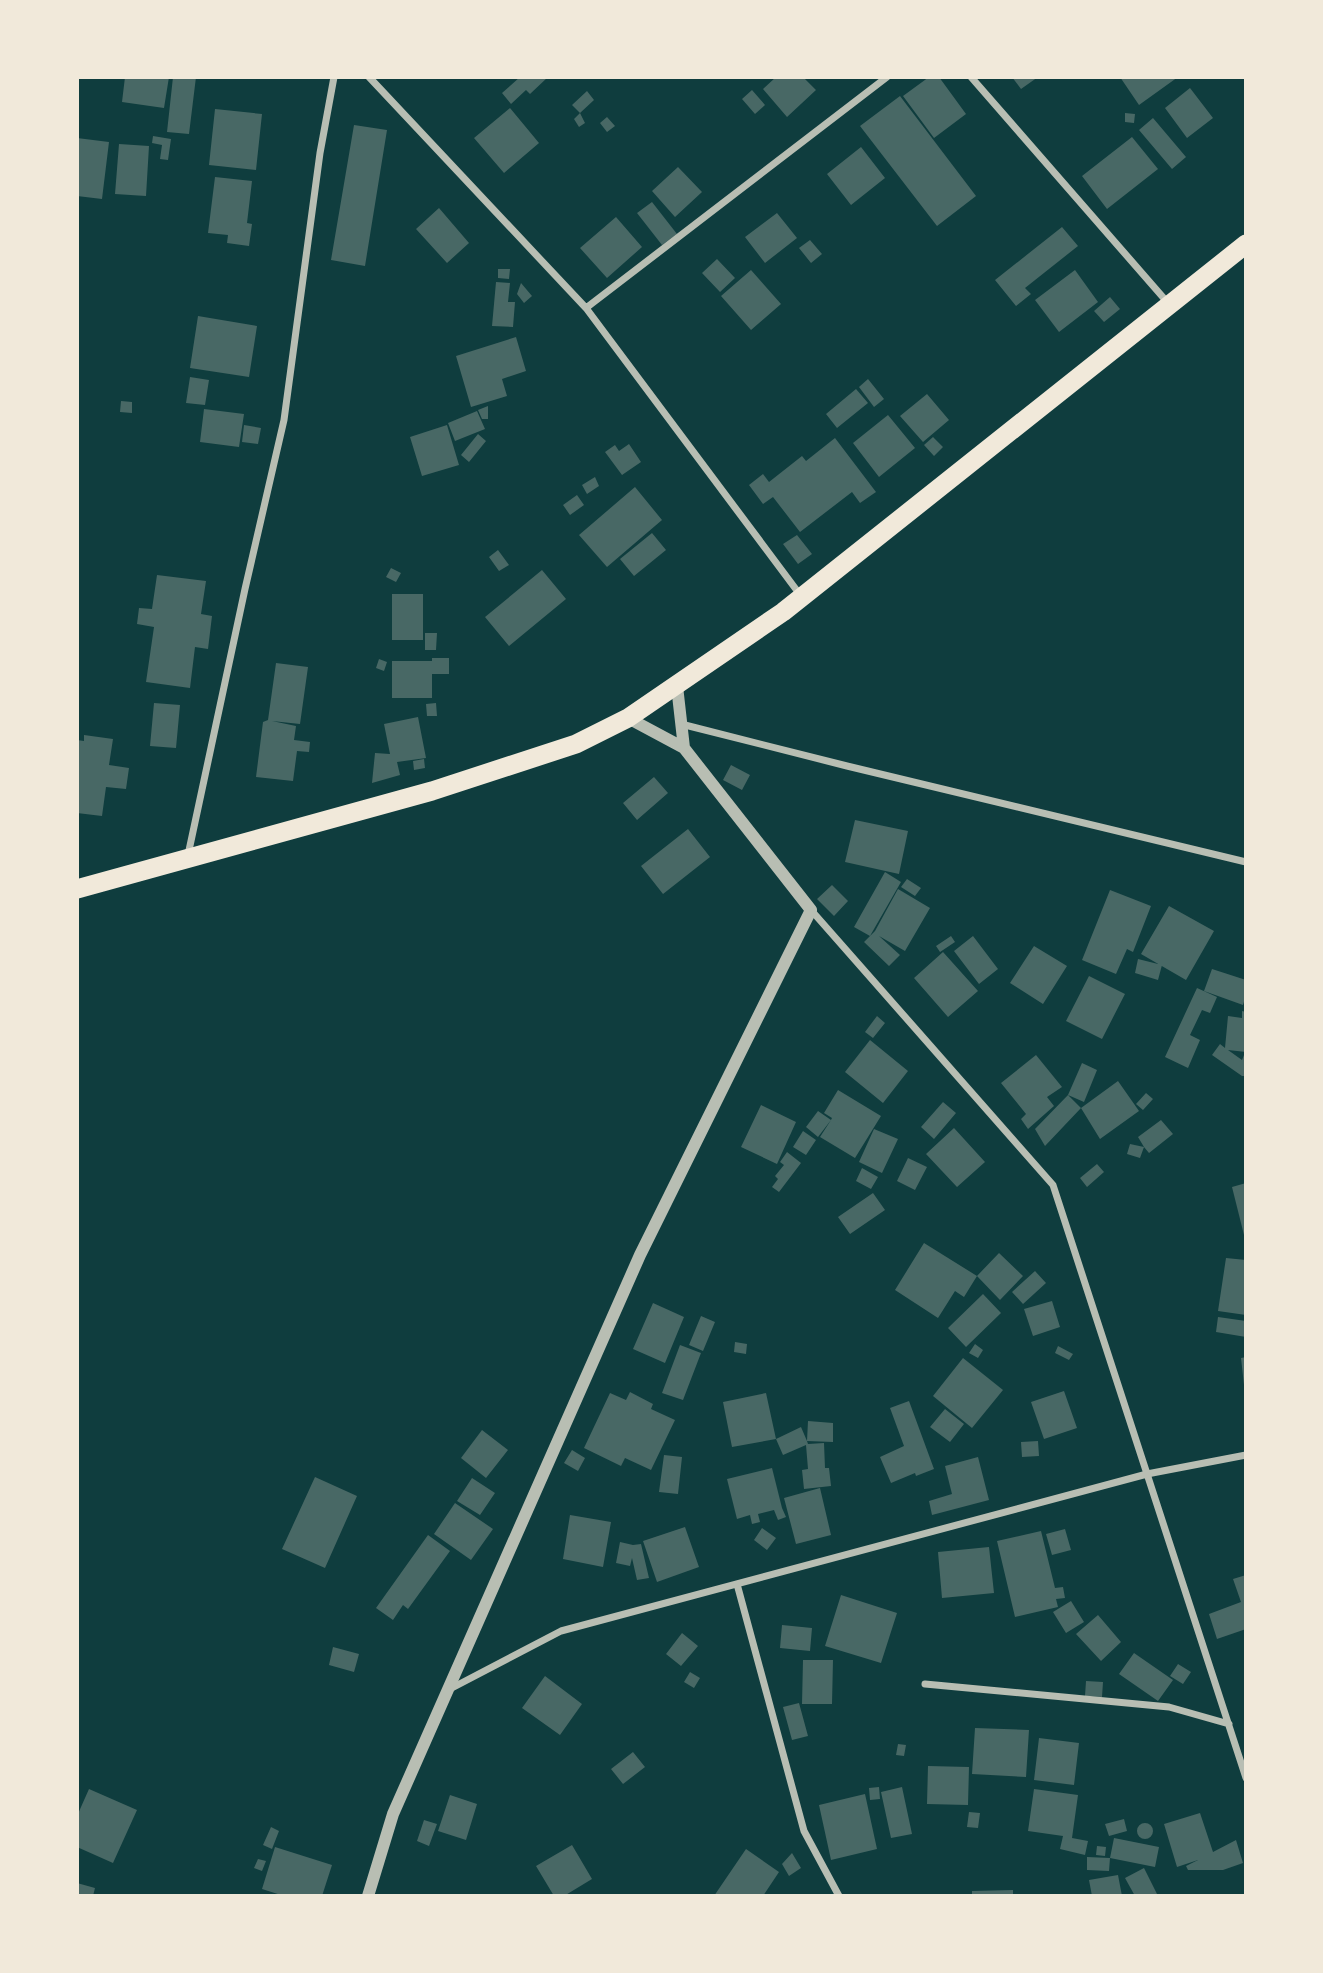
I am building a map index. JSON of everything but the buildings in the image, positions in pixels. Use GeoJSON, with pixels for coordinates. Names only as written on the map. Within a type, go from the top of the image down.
{"type":"FeatureCollection","features":[{"type":"Feature","properties":{"kind":"highway"},"geometry":{"type":"LineString","coordinates":[[77,889],[432,791],[576,744],[628,718],[783,612],[1246,244]]}},
{"type":"Feature","properties":{"kind":"street"},"geometry":{"type":"LineString","coordinates":[[187,859],[284,420],[320,153],[334,77]]}},
{"type":"Feature","properties":{"kind":"street"},"geometry":{"type":"LineString","coordinates":[[369,77],[586,308],[802,597]]}},
{"type":"Feature","properties":{"kind":"street"},"geometry":{"type":"LineString","coordinates":[[586,308],[887,77]]}},
{"type":"Feature","properties":{"kind":"street"},"geometry":{"type":"LineString","coordinates":[[971,77],[1170,306]]}},
{"type":"Feature","properties":{"kind":"street"},"geometry":{"type":"LineString","coordinates":[[677,685],[684,748]]}},
{"type":"Feature","properties":{"kind":"street"},"geometry":{"type":"LineString","coordinates":[[628,718],[684,748],[811,910],[1053,1185],[1246,1777]]}},
{"type":"Feature","properties":{"kind":"street"},"geometry":{"type":"LineString","coordinates":[[681,724],[1246,862]]}},
{"type":"Feature","properties":{"kind":"street"},"geometry":{"type":"LineString","coordinates":[[368,1896],[393,1814],[640,1255],[811,910]]}},
{"type":"Feature","properties":{"kind":"street"},"geometry":{"type":"LineString","coordinates":[[448,1690],[561,1631],[1147,1474],[1246,1455]]}},
{"type":"Feature","properties":{"kind":"street"},"geometry":{"type":"LineString","coordinates":[[737,1584],[804,1831],[839,1896]]}},
{"type":"Feature","properties":{"kind":"street"},"geometry":{"type":"LineString","coordinates":[[925,1685],[1169,1707],[1229,1724]]}}]}
